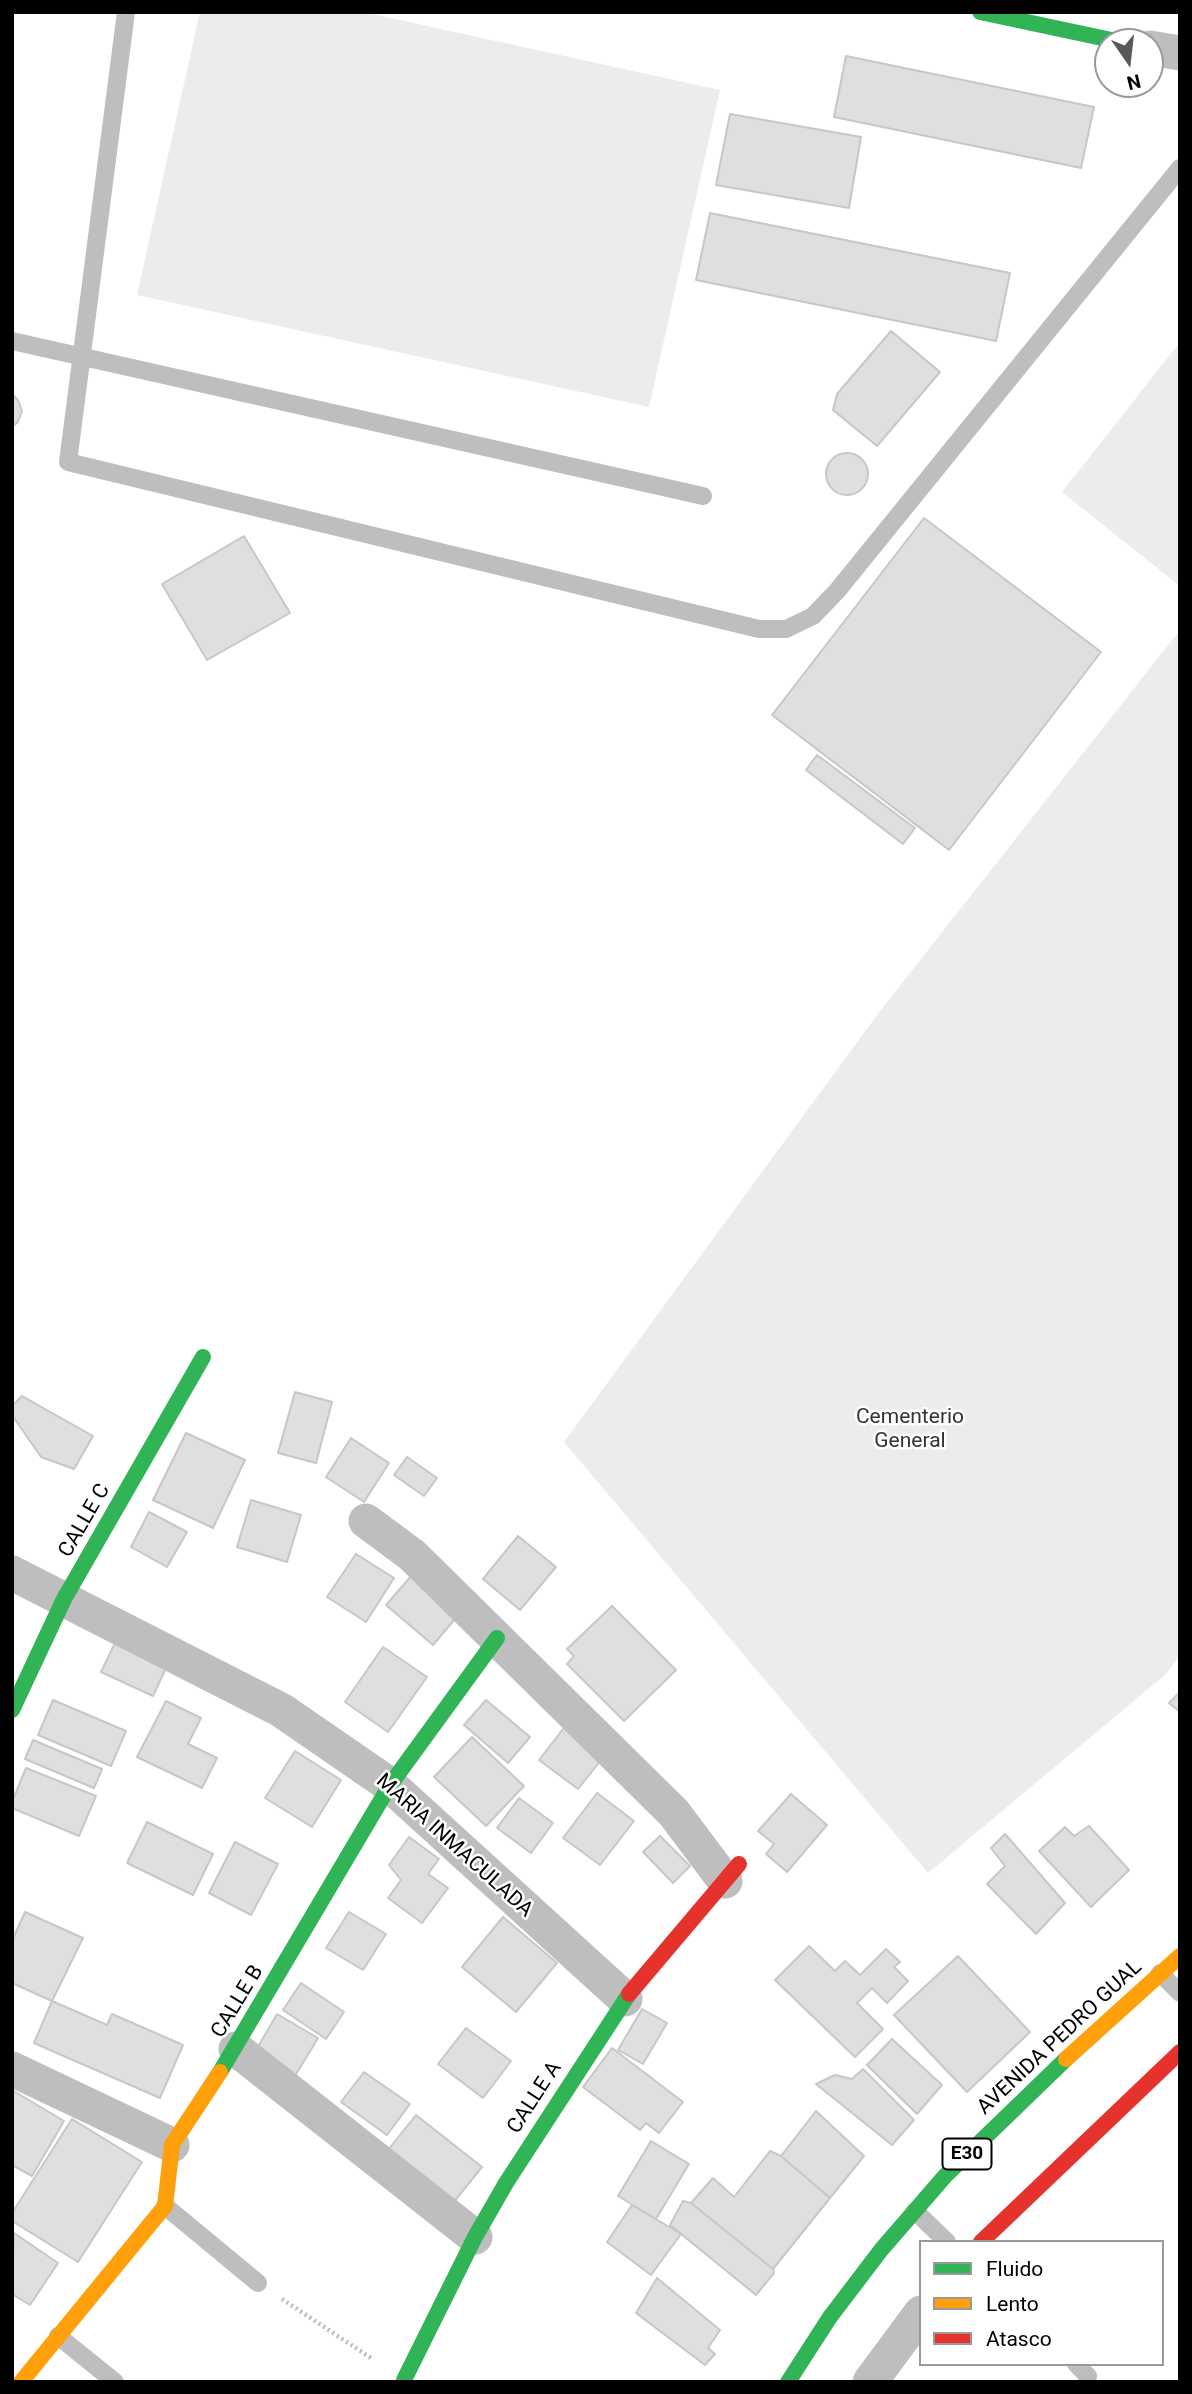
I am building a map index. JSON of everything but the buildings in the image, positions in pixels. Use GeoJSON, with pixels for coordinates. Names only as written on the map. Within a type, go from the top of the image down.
{"type":"FeatureCollection","features":[{"type":"Feature","properties":{"kind":"main road"},"geometry":{"type":"LineString","coordinates":[[980,12],[1094,36]]}},
{"type":"Feature","properties":{"kind":"main road","name":"CALLE C"},"geometry":{"type":"LineString","coordinates":[[12,1710],[64,1600],[203,1357]]}},
{"type":"Feature","properties":{"kind":"main road","name":"CALLE B"},"geometry":{"type":"LineString","coordinates":[[165,2206],[172,2145],[236,2049],[390,1786],[498,1638]]}},
{"type":"Feature","properties":{"kind":"main road","name":"CALLE A"},"geometry":{"type":"LineString","coordinates":[[404,2380],[475,2237],[506,2183],[625,1999],[732,1872]]}},
{"type":"Feature","properties":{"kind":"main road","name":"AVENIDA PEDRO GUAL"},"geometry":{"type":"LineString","coordinates":[[788,2382],[830,2317],[881,2250],[945,2176],[1006,2115],[1180,1956]]}},
{"type":"Feature","properties":{"kind":"main road"},"geometry":{"type":"LineString","coordinates":[[983,2240],[1180,2052]]}},
{"type":"Feature","properties":{"kind":"main road"},"geometry":{"type":"LineString","coordinates":[[21,2382],[165,2206]]}},
{"type":"Feature","properties":{"kind":"street"},"geometry":{"type":"LineString","coordinates":[[366,1521],[412,1555],[732,1872]]}},
{"type":"Feature","properties":{"kind":"street","name":"MARIA INMACULADA"},"geometry":{"type":"LineString","coordinates":[[12,1573],[281,1710],[390,1786],[625,1999]]}},
{"type":"Feature","properties":{"kind":"street"},"geometry":{"type":"LineString","coordinates":[[236,2049],[475,2237]]}},
{"type":"Feature","properties":{"kind":"street"},"geometry":{"type":"LineString","coordinates":[[12,2069],[172,2145]]}},
{"type":"Feature","properties":{"kind":"street"},"geometry":{"type":"LineString","coordinates":[[870,2382],[919,2316]]}},
{"type":"Feature","properties":{"kind":"lane"},"geometry":{"type":"LineString","coordinates":[[126,12],[68,462],[759,629],[786,629],[813,616],[837,591],[1180,168]]}},
{"type":"Feature","properties":{"kind":"lane"},"geometry":{"type":"LineString","coordinates":[[12,341],[703,496]]}},
{"type":"Feature","properties":{"kind":"lane"},"geometry":{"type":"LineString","coordinates":[[1160,1973],[1180,1993]]}},
{"type":"Feature","properties":{"kind":"lane"},"geometry":{"type":"LineString","coordinates":[[165,2206],[258,2283]]}},
{"type":"Feature","properties":{"kind":"lane"},"geometry":{"type":"LineString","coordinates":[[915,2211],[945,2240]]}},
{"type":"Feature","properties":{"kind":"lane"},"geometry":{"type":"LineString","coordinates":[[58,2336],[115,2382]]}},
{"type":"Feature","properties":{"kind":"lane"},"geometry":{"type":"LineString","coordinates":[[1078,2366],[1088,2376],[1087,2382]]}},
{"type":"Feature","properties":{"kind":"path"},"geometry":{"type":"LineString","coordinates":[[258,2283],[404,2380]]}},
{"type":"Feature","properties":{"kind":"green space"},"geometry":{"type":"Polygon","coordinates":[[[200,12],[363,12],[720,90],[649,407],[137,295],[200,12]]]}},
{"type":"Feature","properties":{"kind":"green space"},"geometry":{"type":"Polygon","coordinates":[[[1180,342],[1180,586],[1062,492],[1180,342]]]}},
{"type":"Feature","properties":{"kind":"green space","name":"Cementerio General"},"geometry":{"type":"Polygon","coordinates":[[[1180,630],[1180,1655],[1166,1674],[928,1873],[564,1442],[880,1011],[1180,630]]]}},
{"type":"Feature","properties":{"kind":"traffic: fast"},"geometry":{"type":"LineString","coordinates":[[980,12],[1094,36]]}},
{"type":"Feature","properties":{"kind":"traffic: fast"},"geometry":{"type":"LineString","coordinates":[[12,1710],[64,1599],[203,1357]]}},
{"type":"Feature","properties":{"kind":"traffic: fast"},"geometry":{"type":"LineString","coordinates":[[220,2072],[390,1785],[497,1638]]}},
{"type":"Feature","properties":{"kind":"traffic: fast"},"geometry":{"type":"LineString","coordinates":[[404,2380],[475,2237],[506,2183],[629,1994]]}},
{"type":"Feature","properties":{"kind":"traffic: fast"},"geometry":{"type":"LineString","coordinates":[[788,2382],[830,2317],[881,2250],[945,2176],[1066,2059]]}},
{"type":"Feature","properties":{"kind":"traffic: slow"},"geometry":{"type":"LineString","coordinates":[[1066,2059],[1180,1956]]}},
{"type":"Feature","properties":{"kind":"traffic: slow"},"geometry":{"type":"LineString","coordinates":[[21,2382],[165,2206],[172,2145],[220,2072]]}},
{"type":"Feature","properties":{"kind":"traffic: jam"},"geometry":{"type":"LineString","coordinates":[[629,1994],[739,1864]]}},
{"type":"Feature","properties":{"kind":"traffic: jam"},"geometry":{"type":"LineString","coordinates":[[983,2240],[1180,2052]]}}]}
